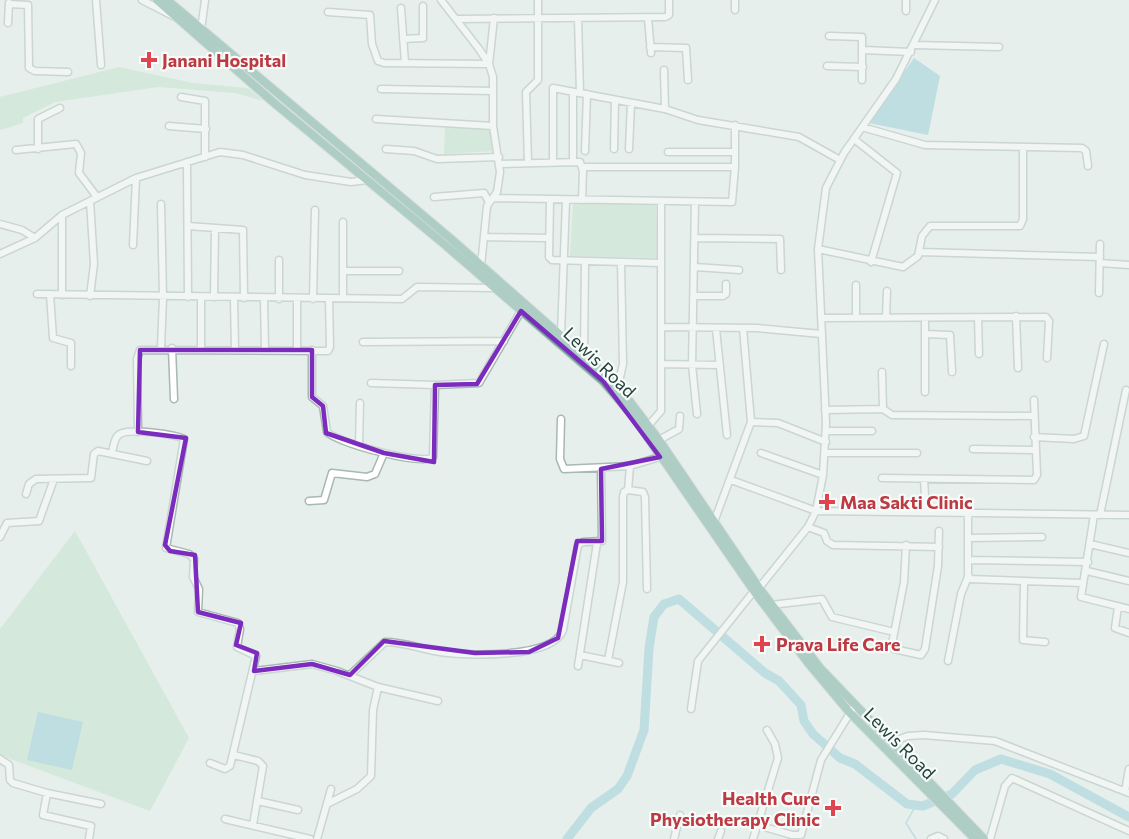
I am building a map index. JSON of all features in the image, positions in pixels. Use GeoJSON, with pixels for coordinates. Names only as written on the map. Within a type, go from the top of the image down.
{"type":"FeatureCollection","features":[{"type":"Feature","properties":{"kind":"main road","name":"Lewis Road"},"geometry":{"type":"LineString","coordinates":[[158,0],[251,83],[276,99],[447,241],[495,288],[603,381],[634,417],[660,457],[756,590],[850,713],[892,747]]}},
{"type":"Feature","properties":{"kind":"main road","name":"Lewis Road"},"geometry":{"type":"LineString","coordinates":[[167,0],[258,77],[276,99]]}},
{"type":"Feature","properties":{"kind":"main road","name":"Lewis Road"},"geometry":{"type":"LineString","coordinates":[[343,155],[367,180],[481,266],[618,386],[714,522],[731,553]]}},
{"type":"Feature","properties":{"kind":"main road","name":"Lewis Road"},"geometry":{"type":"LineString","coordinates":[[756,590],[771,605],[820,668],[892,747],[983,838]]}},
{"type":"Feature","properties":{"kind":"street"},"geometry":{"type":"LineString","coordinates":[[96,0],[101,65]]}},
{"type":"Feature","properties":{"kind":"street"},"geometry":{"type":"LineString","coordinates":[[142,0],[176,18]]}},
{"type":"Feature","properties":{"kind":"street"},"geometry":{"type":"LineString","coordinates":[[201,30],[205,0]]}},
{"type":"Feature","properties":{"kind":"street"},"geometry":{"type":"LineString","coordinates":[[441,0],[489,64],[493,77],[493,126],[499,160],[499,186],[492,200],[484,237],[481,266]]}},
{"type":"Feature","properties":{"kind":"street"},"geometry":{"type":"LineString","coordinates":[[528,163],[526,92],[528,88],[537,84],[538,80],[538,0]]}},
{"type":"Feature","properties":{"kind":"street"},"geometry":{"type":"LineString","coordinates":[[457,19],[648,18],[668,16],[669,0]]}},
{"type":"Feature","properties":{"kind":"street"},"geometry":{"type":"LineString","coordinates":[[735,0],[735,10]]}},
{"type":"Feature","properties":{"kind":"street"},"geometry":{"type":"LineString","coordinates":[[906,0],[906,10]]}},
{"type":"Feature","properties":{"kind":"street"},"geometry":{"type":"LineString","coordinates":[[691,709],[696,666],[725,625],[808,527],[816,511],[826,453],[818,249],[819,227],[826,188],[840,160],[913,48],[935,0]]}},
{"type":"Feature","properties":{"kind":"street"},"geometry":{"type":"LineString","coordinates":[[8,23],[9,2],[28,5],[29,68],[35,71],[68,72]]}},
{"type":"Feature","properties":{"kind":"street"},"geometry":{"type":"LineString","coordinates":[[403,39],[423,38],[423,6]]}},
{"type":"Feature","properties":{"kind":"street"},"geometry":{"type":"LineString","coordinates":[[401,8],[405,63]]}},
{"type":"Feature","properties":{"kind":"street"},"geometry":{"type":"LineString","coordinates":[[0,12],[8,13]]}},
{"type":"Feature","properties":{"kind":"street"},"geometry":{"type":"LineString","coordinates":[[328,12],[368,13],[371,18],[372,44],[378,62],[489,64]]}},
{"type":"Feature","properties":{"kind":"street"},"geometry":{"type":"LineString","coordinates":[[489,64],[494,18]]}},
{"type":"Feature","properties":{"kind":"street"},"geometry":{"type":"LineString","coordinates":[[578,18],[580,93],[585,151]]}},
{"type":"Feature","properties":{"kind":"street"},"geometry":{"type":"LineString","coordinates":[[648,18],[650,50],[686,48],[688,80]]}},
{"type":"Feature","properties":{"kind":"street"},"geometry":{"type":"LineString","coordinates":[[829,36],[860,36],[863,50],[862,80]]}},
{"type":"Feature","properties":{"kind":"street"},"geometry":{"type":"LineString","coordinates":[[863,50],[999,47]]}},
{"type":"Feature","properties":{"kind":"street"},"geometry":{"type":"LineString","coordinates":[[827,66],[863,67]]}},
{"type":"Feature","properties":{"kind":"street"},"geometry":{"type":"LineString","coordinates":[[664,70],[665,109]]}},
{"type":"Feature","properties":{"kind":"street"},"geometry":{"type":"LineString","coordinates":[[553,162],[553,88],[665,109],[698,120],[798,137],[840,160]]}},
{"type":"Feature","properties":{"kind":"street"},"geometry":{"type":"LineString","coordinates":[[381,89],[493,91]]}},
{"type":"Feature","properties":{"kind":"street"},"geometry":{"type":"LineString","coordinates":[[573,161],[580,93]]}},
{"type":"Feature","properties":{"kind":"street"},"geometry":{"type":"LineString","coordinates":[[181,96],[205,101],[205,157]]}},
{"type":"Feature","properties":{"kind":"street"},"geometry":{"type":"LineString","coordinates":[[614,150],[615,101]]}},
{"type":"Feature","properties":{"kind":"street"},"geometry":{"type":"LineString","coordinates":[[629,149],[631,103]]}},
{"type":"Feature","properties":{"kind":"street"},"geometry":{"type":"LineString","coordinates":[[38,149],[38,119],[60,108]]}},
{"type":"Feature","properties":{"kind":"street"},"geometry":{"type":"LineString","coordinates":[[376,118],[493,126]]}},
{"type":"Feature","properties":{"kind":"street"},"geometry":{"type":"LineString","coordinates":[[434,196],[484,193],[492,200],[732,202],[735,125]]}},
{"type":"Feature","properties":{"kind":"street"},"geometry":{"type":"LineString","coordinates":[[169,126],[206,129]]}},
{"type":"Feature","properties":{"kind":"street"},"geometry":{"type":"LineString","coordinates":[[862,127],[925,145],[1082,148],[1087,153],[1088,166]]}},
{"type":"Feature","properties":{"kind":"street"},"geometry":{"type":"LineString","coordinates":[[854,139],[897,173],[871,262]]}},
{"type":"Feature","properties":{"kind":"street"},"geometry":{"type":"LineString","coordinates":[[16,150],[72,143],[80,147],[79,173],[97,197]]}},
{"type":"Feature","properties":{"kind":"street"},"geometry":{"type":"LineString","coordinates":[[818,249],[903,267],[913,261],[920,252],[921,236],[930,226],[1012,227],[1022,224],[1023,147]]}},
{"type":"Feature","properties":{"kind":"street"},"geometry":{"type":"LineString","coordinates":[[386,149],[414,151],[437,159],[528,163],[580,162],[582,200]]}},
{"type":"Feature","properties":{"kind":"street"},"geometry":{"type":"LineString","coordinates":[[668,152],[735,152]]}},
{"type":"Feature","properties":{"kind":"street"},"geometry":{"type":"LineString","coordinates":[[0,254],[35,238],[62,215],[136,178],[205,157],[230,153],[305,175],[351,182],[367,180]]}},
{"type":"Feature","properties":{"kind":"street"},"geometry":{"type":"LineString","coordinates":[[187,162],[188,297]]}},
{"type":"Feature","properties":{"kind":"street"},"geometry":{"type":"LineString","coordinates":[[582,167],[735,167]]}},
{"type":"Feature","properties":{"kind":"street"},"geometry":{"type":"LineString","coordinates":[[133,245],[136,178]]}},
{"type":"Feature","properties":{"kind":"street"},"geometry":{"type":"LineString","coordinates":[[550,200],[549,257],[564,261],[585,262],[661,262]]}},
{"type":"Feature","properties":{"kind":"street"},"geometry":{"type":"LineString","coordinates":[[561,334],[566,200]]}},
{"type":"Feature","properties":{"kind":"street"},"geometry":{"type":"LineString","coordinates":[[90,201],[94,264],[90,296]]}},
{"type":"Feature","properties":{"kind":"street"},"geometry":{"type":"LineString","coordinates":[[648,426],[661,411],[661,201]]}},
{"type":"Feature","properties":{"kind":"street"},"geometry":{"type":"LineString","coordinates":[[694,202],[692,365],[697,414]]}},
{"type":"Feature","properties":{"kind":"street"},"geometry":{"type":"LineString","coordinates":[[161,204],[163,297],[161,348]]}},
{"type":"Feature","properties":{"kind":"street"},"geometry":{"type":"LineString","coordinates":[[313,299],[315,210]]}},
{"type":"Feature","properties":{"kind":"street"},"geometry":{"type":"LineString","coordinates":[[62,215],[62,295]]}},
{"type":"Feature","properties":{"kind":"street"},"geometry":{"type":"LineString","coordinates":[[343,222],[343,298]]}},
{"type":"Feature","properties":{"kind":"street"},"geometry":{"type":"LineString","coordinates":[[0,224],[22,230],[35,238]]}},
{"type":"Feature","properties":{"kind":"street"},"geometry":{"type":"LineString","coordinates":[[188,226],[239,228],[244,232],[244,298]]}},
{"type":"Feature","properties":{"kind":"street"},"geometry":{"type":"LineString","coordinates":[[214,297],[215,228]]}},
{"type":"Feature","properties":{"kind":"street"},"geometry":{"type":"LineString","coordinates":[[484,237],[548,238]]}},
{"type":"Feature","properties":{"kind":"street"},"geometry":{"type":"LineString","coordinates":[[695,238],[780,239],[781,270]]}},
{"type":"Feature","properties":{"kind":"street"},"geometry":{"type":"LineString","coordinates":[[1099,293],[1100,244]]}},
{"type":"Feature","properties":{"kind":"street"},"geometry":{"type":"LineString","coordinates":[[920,252],[1100,260],[1129,265]]}},
{"type":"Feature","properties":{"kind":"street"},"geometry":{"type":"LineString","coordinates":[[279,260],[279,299]]}},
{"type":"Feature","properties":{"kind":"street"},"geometry":{"type":"LineString","coordinates":[[584,354],[585,262]]}},
{"type":"Feature","properties":{"kind":"street"},"geometry":{"type":"LineString","coordinates":[[618,386],[622,364],[621,262]]}},
{"type":"Feature","properties":{"kind":"street"},"geometry":{"type":"LineString","coordinates":[[695,267],[739,270]]}},
{"type":"Feature","properties":{"kind":"street"},"geometry":{"type":"LineString","coordinates":[[343,271],[399,271]]}},
{"type":"Feature","properties":{"kind":"street"},"geometry":{"type":"LineString","coordinates":[[694,296],[723,296],[726,294],[726,284]]}},
{"type":"Feature","properties":{"kind":"street"},"geometry":{"type":"LineString","coordinates":[[856,285],[856,317]]}},
{"type":"Feature","properties":{"kind":"street"},"geometry":{"type":"LineString","coordinates":[[37,294],[264,299],[402,299],[417,287],[495,288]]}},
{"type":"Feature","properties":{"kind":"street"},"geometry":{"type":"LineString","coordinates":[[886,318],[887,291]]}},
{"type":"Feature","properties":{"kind":"street"},"geometry":{"type":"LineString","coordinates":[[50,294],[52,338],[71,343],[71,366]]}},
{"type":"Feature","properties":{"kind":"street"},"geometry":{"type":"LineString","coordinates":[[201,297],[201,348]]}},
{"type":"Feature","properties":{"kind":"street"},"geometry":{"type":"LineString","coordinates":[[234,298],[235,349]]}},
{"type":"Feature","properties":{"kind":"street"},"geometry":{"type":"LineString","coordinates":[[138,432],[138,353],[143,348],[330,350],[329,298]]}},
{"type":"Feature","properties":{"kind":"street"},"geometry":{"type":"LineString","coordinates":[[264,299],[265,349]]}},
{"type":"Feature","properties":{"kind":"street"},"geometry":{"type":"LineString","coordinates":[[297,299],[297,349]]}},
{"type":"Feature","properties":{"kind":"street"},"geometry":{"type":"LineString","coordinates":[[371,383],[435,385],[478,383],[521,311]]}},
{"type":"Feature","properties":{"kind":"street"},"geometry":{"type":"LineString","coordinates":[[821,318],[1016,316],[1048,319],[1047,358]]}},
{"type":"Feature","properties":{"kind":"street"},"geometry":{"type":"LineString","coordinates":[[1016,316],[1018,368]]}},
{"type":"Feature","properties":{"kind":"street"},"geometry":{"type":"LineString","coordinates":[[925,318],[925,392]]}},
{"type":"Feature","properties":{"kind":"street"},"geometry":{"type":"LineString","coordinates":[[978,318],[979,354]]}},
{"type":"Feature","properties":{"kind":"street"},"geometry":{"type":"LineString","coordinates":[[662,327],[743,328],[821,334]]}},
{"type":"Feature","properties":{"kind":"street"},"geometry":{"type":"LineString","coordinates":[[714,522],[751,422],[743,328]]}},
{"type":"Feature","properties":{"kind":"street"},"geometry":{"type":"LineString","coordinates":[[716,329],[727,435]]}},
{"type":"Feature","properties":{"kind":"street"},"geometry":{"type":"LineString","coordinates":[[925,334],[950,335],[952,372]]}},
{"type":"Feature","properties":{"kind":"street"},"geometry":{"type":"LineString","coordinates":[[363,342],[504,341]]}},
{"type":"Feature","properties":{"kind":"street"},"geometry":{"type":"LineString","coordinates":[[1034,437],[1074,439],[1084,436],[1104,344]]}},
{"type":"Feature","properties":{"kind":"street"},"geometry":{"type":"LineString","coordinates":[[172,348],[174,399]]}},
{"type":"Feature","properties":{"kind":"street"},"geometry":{"type":"LineString","coordinates":[[312,350],[312,397],[323,406],[327,432],[335,438],[384,453],[426,460],[433,457],[435,385]]}},
{"type":"Feature","properties":{"kind":"street"},"geometry":{"type":"LineString","coordinates":[[661,364],[720,365]]}},
{"type":"Feature","properties":{"kind":"street"},"geometry":{"type":"LineString","coordinates":[[882,372],[883,409]]}},
{"type":"Feature","properties":{"kind":"street"},"geometry":{"type":"LineString","coordinates":[[1126,390],[1090,544],[1081,597],[1129,609]]}},
{"type":"Feature","properties":{"kind":"street"},"geometry":{"type":"LineString","coordinates":[[882,478],[1030,482],[1034,480],[1036,450],[1034,400]]}},
{"type":"Feature","properties":{"kind":"street"},"geometry":{"type":"LineString","coordinates":[[359,445],[360,403]]}},
{"type":"Feature","properties":{"kind":"street"},"geometry":{"type":"LineString","coordinates":[[825,410],[883,409],[897,416],[1034,416]]}},
{"type":"Feature","properties":{"kind":"street"},"geometry":{"type":"LineString","coordinates":[[658,440],[679,429],[680,416]]}},
{"type":"Feature","properties":{"kind":"street"},"geometry":{"type":"LineString","coordinates":[[561,419],[560,459],[564,469],[630,466],[660,457]]}},
{"type":"Feature","properties":{"kind":"street"},"geometry":{"type":"LineString","coordinates":[[751,422],[784,425],[826,442]]}},
{"type":"Feature","properties":{"kind":"street"},"geometry":{"type":"LineString","coordinates":[[826,431],[872,431]]}},
{"type":"Feature","properties":{"kind":"street"},"geometry":{"type":"LineString","coordinates":[[112,452],[119,434],[138,432],[184,439],[166,548],[192,556],[193,577],[199,589],[198,612],[238,623],[240,629],[236,645],[240,650],[255,654],[254,671],[234,755],[228,768],[210,763]]}},
{"type":"Feature","properties":{"kind":"street"},"geometry":{"type":"LineString","coordinates":[[973,449],[1036,450]]}},
{"type":"Feature","properties":{"kind":"street"},"geometry":{"type":"LineString","coordinates":[[26,494],[29,484],[36,479],[91,478],[95,452],[112,452],[147,461]]}},
{"type":"Feature","properties":{"kind":"street"},"geometry":{"type":"LineString","coordinates":[[309,501],[324,500],[332,473],[367,477],[375,474],[384,453]]}},
{"type":"Feature","properties":{"kind":"street"},"geometry":{"type":"LineString","coordinates":[[761,453],[823,475]]}},
{"type":"Feature","properties":{"kind":"street"},"geometry":{"type":"LineString","coordinates":[[826,453],[917,453]]}},
{"type":"Feature","properties":{"kind":"street"},"geometry":{"type":"LineString","coordinates":[[608,660],[623,582],[623,497],[624,492],[628,490],[630,466]]}},
{"type":"Feature","properties":{"kind":"street"},"geometry":{"type":"LineString","coordinates":[[578,666],[597,543],[602,539],[601,469]]}},
{"type":"Feature","properties":{"kind":"street"},"geometry":{"type":"LineString","coordinates":[[0,536],[7,523],[39,521],[54,478]]}},
{"type":"Feature","properties":{"kind":"street"},"geometry":{"type":"LineString","coordinates":[[924,479],[926,512]]}},
{"type":"Feature","properties":{"kind":"street"},"geometry":{"type":"LineString","coordinates":[[731,480],[816,511],[1129,515]]}},
{"type":"Feature","properties":{"kind":"street"},"geometry":{"type":"LineString","coordinates":[[628,490],[643,492],[645,497],[647,589]]}},
{"type":"Feature","properties":{"kind":"street"},"geometry":{"type":"LineString","coordinates":[[948,661],[962,594],[968,577],[968,512]]}},
{"type":"Feature","properties":{"kind":"street"},"geometry":{"type":"LineString","coordinates":[[808,527],[820,530],[826,541],[832,545],[939,547]]}},
{"type":"Feature","properties":{"kind":"street"},"geometry":{"type":"LineString","coordinates":[[906,545],[904,582],[892,644],[894,649],[923,654],[937,581],[939,531]]}},
{"type":"Feature","properties":{"kind":"street"},"geometry":{"type":"LineString","coordinates":[[968,538],[1042,537]]}},
{"type":"Feature","properties":{"kind":"street"},"geometry":{"type":"LineString","coordinates":[[350,675],[385,642],[442,652],[529,652],[558,638],[563,630],[576,550],[583,542],[597,543]]}},
{"type":"Feature","properties":{"kind":"street"},"geometry":{"type":"LineString","coordinates":[[1090,544],[1129,553]]}},
{"type":"Feature","properties":{"kind":"street"},"geometry":{"type":"LineString","coordinates":[[968,560],[1088,562]]}},
{"type":"Feature","properties":{"kind":"street"},"geometry":{"type":"LineString","coordinates":[[1087,571],[1129,581]]}},
{"type":"Feature","properties":{"kind":"street"},"geometry":{"type":"LineString","coordinates":[[968,577],[974,580],[1083,583]]}},
{"type":"Feature","properties":{"kind":"street"},"geometry":{"type":"LineString","coordinates":[[1024,581],[1023,640],[1044,642]]}},
{"type":"Feature","properties":{"kind":"street"},"geometry":{"type":"LineString","coordinates":[[771,605],[822,599],[832,617],[894,632]]}},
{"type":"Feature","properties":{"kind":"street"},"geometry":{"type":"LineString","coordinates":[[1118,607],[1114,626],[1118,630],[1129,633]]}},
{"type":"Feature","properties":{"kind":"street"},"geometry":{"type":"LineString","coordinates":[[579,655],[619,663]]}},
{"type":"Feature","properties":{"kind":"street"},"geometry":{"type":"LineString","coordinates":[[254,671],[312,664],[350,675],[378,687],[438,701]]}},
{"type":"Feature","properties":{"kind":"street"},"geometry":{"type":"LineString","coordinates":[[327,804],[357,789],[371,776],[373,710],[378,687]]}},
{"type":"Feature","properties":{"kind":"street"},"geometry":{"type":"LineString","coordinates":[[757,825],[792,835],[801,835],[821,760],[855,705]]}},
{"type":"Feature","properties":{"kind":"street"},"geometry":{"type":"LineString","coordinates":[[753,839],[778,758],[776,744],[767,730]]}},
{"type":"Feature","properties":{"kind":"street"},"geometry":{"type":"LineString","coordinates":[[892,747],[908,736],[924,735],[995,741],[1127,792],[1129,769]]}},
{"type":"Feature","properties":{"kind":"street"},"geometry":{"type":"LineString","coordinates":[[234,755],[258,761],[263,766],[253,825]]}},
{"type":"Feature","properties":{"kind":"street"},"geometry":{"type":"LineString","coordinates":[[0,759],[9,765],[10,780],[13,783],[47,793],[101,804]]}},
{"type":"Feature","properties":{"kind":"street"},"geometry":{"type":"LineString","coordinates":[[983,838],[1007,780],[1012,778],[1129,831]]}},
{"type":"Feature","properties":{"kind":"street"},"geometry":{"type":"LineString","coordinates":[[317,839],[331,789]]}},
{"type":"Feature","properties":{"kind":"street"},"geometry":{"type":"LineString","coordinates":[[47,793],[43,815],[91,826],[89,839]]}},
{"type":"Feature","properties":{"kind":"street"},"geometry":{"type":"LineString","coordinates":[[258,801],[298,810]]}},
{"type":"Feature","properties":{"kind":"street"},"geometry":{"type":"LineString","coordinates":[[674,839],[680,815]]}},
{"type":"Feature","properties":{"kind":"street"},"geometry":{"type":"LineString","coordinates":[[225,819],[310,839]]}},
{"type":"Feature","properties":{"kind":"street"},"geometry":{"type":"LineString","coordinates":[[718,839],[721,831]]}},
{"type":"Feature","properties":{"kind":"street"},"geometry":{"type":"LineString","coordinates":[[931,839],[938,836],[944,839]]}},
{"type":"Feature","properties":{"kind":"highlighted area"},"geometry":{"type":"Polygon","coordinates":[[[521,311],[603,381],[660,457],[601,469],[602,541],[577,541],[558,638],[529,652],[475,653],[384,641],[350,675],[312,664],[254,671],[257,653],[236,645],[241,623],[198,612],[195,555],[170,551],[165,545],[186,438],[138,432],[140,350],[312,350],[312,397],[323,406],[326,433],[384,453],[434,462],[435,385],[477,384],[521,311]]]}},
{"type":"Feature","properties":{"kind":"green space"},"geometry":{"type":"Polygon","coordinates":[[[119,67],[193,83],[248,88],[264,101],[235,93],[158,87],[55,102],[23,118],[23,123],[0,130],[0,97],[119,67]]]}},
{"type":"Feature","properties":{"kind":"green space"},"geometry":{"type":"Polygon","coordinates":[[[445,124],[491,125],[495,151],[444,154],[445,124]]]}},
{"type":"Feature","properties":{"kind":"green space"},"geometry":{"type":"Polygon","coordinates":[[[573,203],[656,204],[657,258],[570,256],[573,203]]]}},
{"type":"Feature","properties":{"kind":"green space"},"geometry":{"type":"Polygon","coordinates":[[[75,531],[189,738],[150,811],[0,755],[0,629],[75,531]]]}},
{"type":"Feature","properties":{"kind":"water"},"geometry":{"type":"Polygon","coordinates":[[[914,58],[940,76],[928,135],[869,123],[914,58]]]}},
{"type":"Feature","properties":{"kind":"water"},"geometry":{"type":"Polygon","coordinates":[[[38,712],[83,722],[72,770],[27,760],[38,712]]]}},
{"type":"Feature","properties":{"kind":"waterway"},"geometry":{"type":"LineString","coordinates":[[567,839],[591,808],[618,789],[627,776],[644,730],[649,648],[654,617],[664,604],[679,599],[765,673],[779,681],[801,705],[804,721],[813,734],[840,758],[855,764],[907,804],[923,806],[952,794],[975,770],[1001,759],[1050,774],[1129,817]]}},
{"type":"Feature","properties":{"kind":"waterway"},"geometry":{"type":"LineString","coordinates":[[916,805],[906,823],[916,839]]}},
{"type":"Feature","properties":{"kind":"place","name":"Janani Hospital"},"geometry":{"type":"Point","coordinates":[149,60]}},
{"type":"Feature","properties":{"kind":"place","name":"Maa Sakti Clinic"},"geometry":{"type":"Point","coordinates":[827,502]}},
{"type":"Feature","properties":{"kind":"place","name":"Prava Life Care"},"geometry":{"type":"Point","coordinates":[762,644]}},
{"type":"Feature","properties":{"kind":"place","name":"Health Cure Physiotherapy Clinic"},"geometry":{"type":"Point","coordinates":[833,808]}}]}
